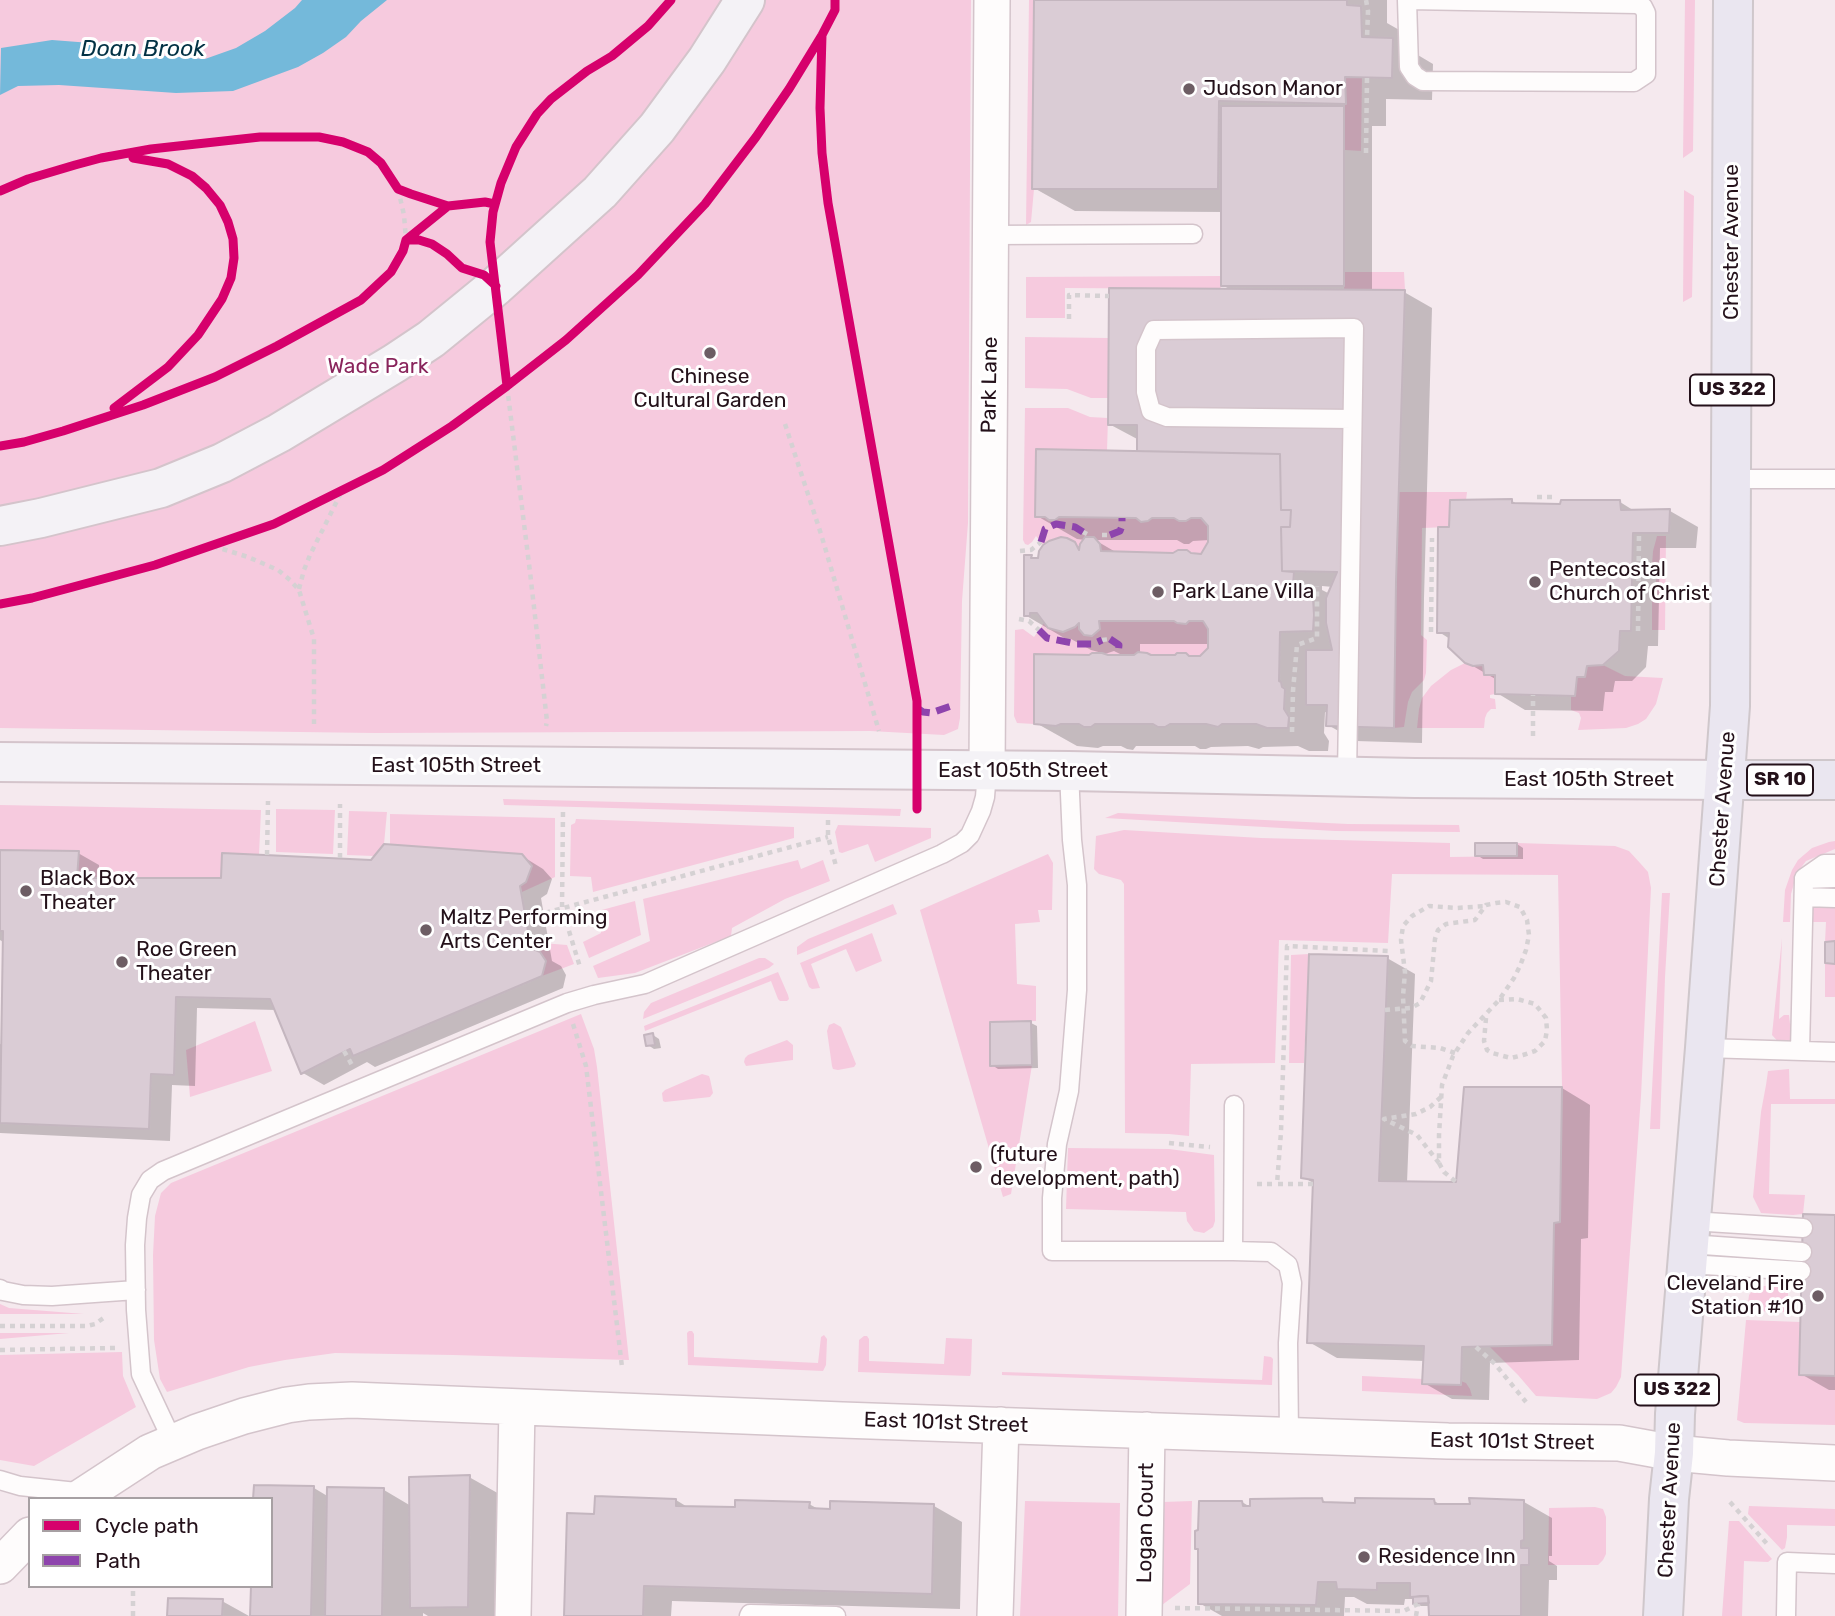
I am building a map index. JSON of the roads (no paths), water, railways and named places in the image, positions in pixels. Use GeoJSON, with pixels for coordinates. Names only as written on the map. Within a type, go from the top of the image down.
{"type":"FeatureCollection","features":[{"type":"Feature","properties":{"kind":"main road"},"geometry":{"type":"LineString","coordinates":[[0,526],[78,510],[162,488],[222,463],[279,433],[431,339],[496,286],[600,192],[657,128],[707,60],[745,0]]}},
{"type":"Feature","properties":{"kind":"main road","name":"Chester Avenue"},"geometry":{"type":"LineString","coordinates":[[1663,1616],[1675,1414],[1730,706],[1733,0]]}},
{"type":"Feature","properties":{"kind":"main road","name":"East 105th Street"},"geometry":{"type":"LineString","coordinates":[[0,762],[1069,771],[1441,779],[1835,780]]}},
{"type":"Feature","properties":{"kind":"street","name":"Park Lane"},"geometry":{"type":"LineString","coordinates":[[987,771],[992,0]]}},
{"type":"Feature","properties":{"kind":"street","name":"East 101st Street"},"geometry":{"type":"LineString","coordinates":[[82,1496],[150,1452],[244,1416],[287,1405],[352,1400],[1448,1441],[1619,1443],[1674,1453],[1728,1458],[1835,1463]]}},
{"type":"Feature","properties":{"kind":"street"},"geometry":{"type":"LineString","coordinates":[[513,1616],[517,1407]]}},
{"type":"Feature","properties":{"kind":"street"},"geometry":{"type":"LineString","coordinates":[[995,1616],[1001,1425]]}},
{"type":"Feature","properties":{"kind":"street","name":"Logan Court"},"geometry":{"type":"LineString","coordinates":[[1144,1616],[1147,1430]]}},
{"type":"Feature","properties":{"kind":"lane"},"geometry":{"type":"LineString","coordinates":[[1408,0],[1637,4],[1647,13],[1646,74],[1634,82],[1423,81],[1415,76],[1409,67],[1408,0]]}},
{"type":"Feature","properties":{"kind":"lane"},"geometry":{"type":"LineString","coordinates":[[991,235],[1192,234]]}},
{"type":"Feature","properties":{"kind":"lane"},"geometry":{"type":"LineString","coordinates":[[1347,776],[1354,328],[1154,330],[1146,348],[1146,392],[1151,411],[1167,416],[1352,419]]}},
{"type":"Feature","properties":{"kind":"lane"},"geometry":{"type":"LineString","coordinates":[[1731,479],[1835,479]]}},
{"type":"Feature","properties":{"kind":"lane"},"geometry":{"type":"LineString","coordinates":[[173,1442],[141,1374],[135,1245],[141,1195],[150,1180],[163,1171],[567,1003],[645,984],[942,854],[971,835],[985,797],[987,771]]}},
{"type":"Feature","properties":{"kind":"lane"},"geometry":{"type":"LineString","coordinates":[[1069,771],[1077,885],[1077,990],[1069,1091],[1057,1144],[1052,1198],[1052,1251],[1271,1252],[1288,1265],[1292,1283],[1288,1343],[1289,1435]]}},
{"type":"Feature","properties":{"kind":"lane"},"geometry":{"type":"LineString","coordinates":[[1804,879],[1824,864],[1835,864]]}},
{"type":"Feature","properties":{"kind":"lane"},"geometry":{"type":"LineString","coordinates":[[1804,879],[1835,878]]}},
{"type":"Feature","properties":{"kind":"lane"},"geometry":{"type":"LineString","coordinates":[[1800,1051],[1804,879]]}},
{"type":"Feature","properties":{"kind":"lane"},"geometry":{"type":"LineString","coordinates":[[1804,897],[1835,898]]}},
{"type":"Feature","properties":{"kind":"lane"},"geometry":{"type":"LineString","coordinates":[[1705,1048],[1835,1052]]}},
{"type":"Feature","properties":{"kind":"lane"},"geometry":{"type":"LineString","coordinates":[[1233,1251],[1234,1105]]}},
{"type":"Feature","properties":{"kind":"lane"},"geometry":{"type":"LineString","coordinates":[[1689,1243],[1743,1223],[1802,1228]]}},
{"type":"Feature","properties":{"kind":"lane"},"geometry":{"type":"LineString","coordinates":[[1689,1243],[1802,1252]]}},
{"type":"Feature","properties":{"kind":"lane"},"geometry":{"type":"LineString","coordinates":[[1689,1243],[1801,1271]]}},
{"type":"Feature","properties":{"kind":"lane"},"geometry":{"type":"LineString","coordinates":[[0,1289],[23,1295],[52,1296],[136,1290]]}},
{"type":"Feature","properties":{"kind":"lane"},"geometry":{"type":"LineString","coordinates":[[0,1480],[82,1496]]}},
{"type":"Feature","properties":{"kind":"lane"},"geometry":{"type":"LineString","coordinates":[[1786,1616],[1787,1562],[1835,1564]]}},
{"type":"Feature","properties":{"kind":"lane"},"geometry":{"type":"LineString","coordinates":[[749,1616],[836,1616]]}},
{"type":"Feature","properties":{"kind":"water"},"geometry":{"type":"Polygon","coordinates":[[[302,0],[387,0],[346,37],[323,53],[298,67],[233,91],[176,93],[59,85],[18,86],[0,95],[1,48],[52,40],[104,44],[139,54],[205,59],[236,48],[265,31],[302,0]]]}},
{"type":"Feature","properties":{"kind":"place","name":"Judson Manor"},"geometry":{"type":"Point","coordinates":[1189,89]}},
{"type":"Feature","properties":{"kind":"place","name":"Chinese Cultural Garden"},"geometry":{"type":"Point","coordinates":[710,353]}},
{"type":"Feature","properties":{"kind":"place","name":"Pentecostal Church of Christ"},"geometry":{"type":"Point","coordinates":[1535,582]}},
{"type":"Feature","properties":{"kind":"place","name":"Park Lane Villa"},"geometry":{"type":"Point","coordinates":[1158,592]}},
{"type":"Feature","properties":{"kind":"place","name":"Black Box Theater"},"geometry":{"type":"Point","coordinates":[26,891]}},
{"type":"Feature","properties":{"kind":"place","name":"Maltz Performing Arts Center"},"geometry":{"type":"Point","coordinates":[426,930]}},
{"type":"Feature","properties":{"kind":"place","name":"Roe Green Theater"},"geometry":{"type":"Point","coordinates":[122,962]}},
{"type":"Feature","properties":{"kind":"place","name":"(future development, path)"},"geometry":{"type":"Point","coordinates":[976,1167]}},
{"type":"Feature","properties":{"kind":"place","name":"Cleveland Fire Station #10"},"geometry":{"type":"Point","coordinates":[1818,1296]}},
{"type":"Feature","properties":{"kind":"place","name":"Residence Inn"},"geometry":{"type":"Point","coordinates":[1364,1557]}},
{"type":"Feature","properties":{"kind":"water label","name":"Doan Brook"},"geometry":{"type":"Point","coordinates":[143,49]}},
{"type":"Feature","properties":{"kind":"park label","name":"Wade Park"},"geometry":{"type":"Point","coordinates":[378,367]}}]}
